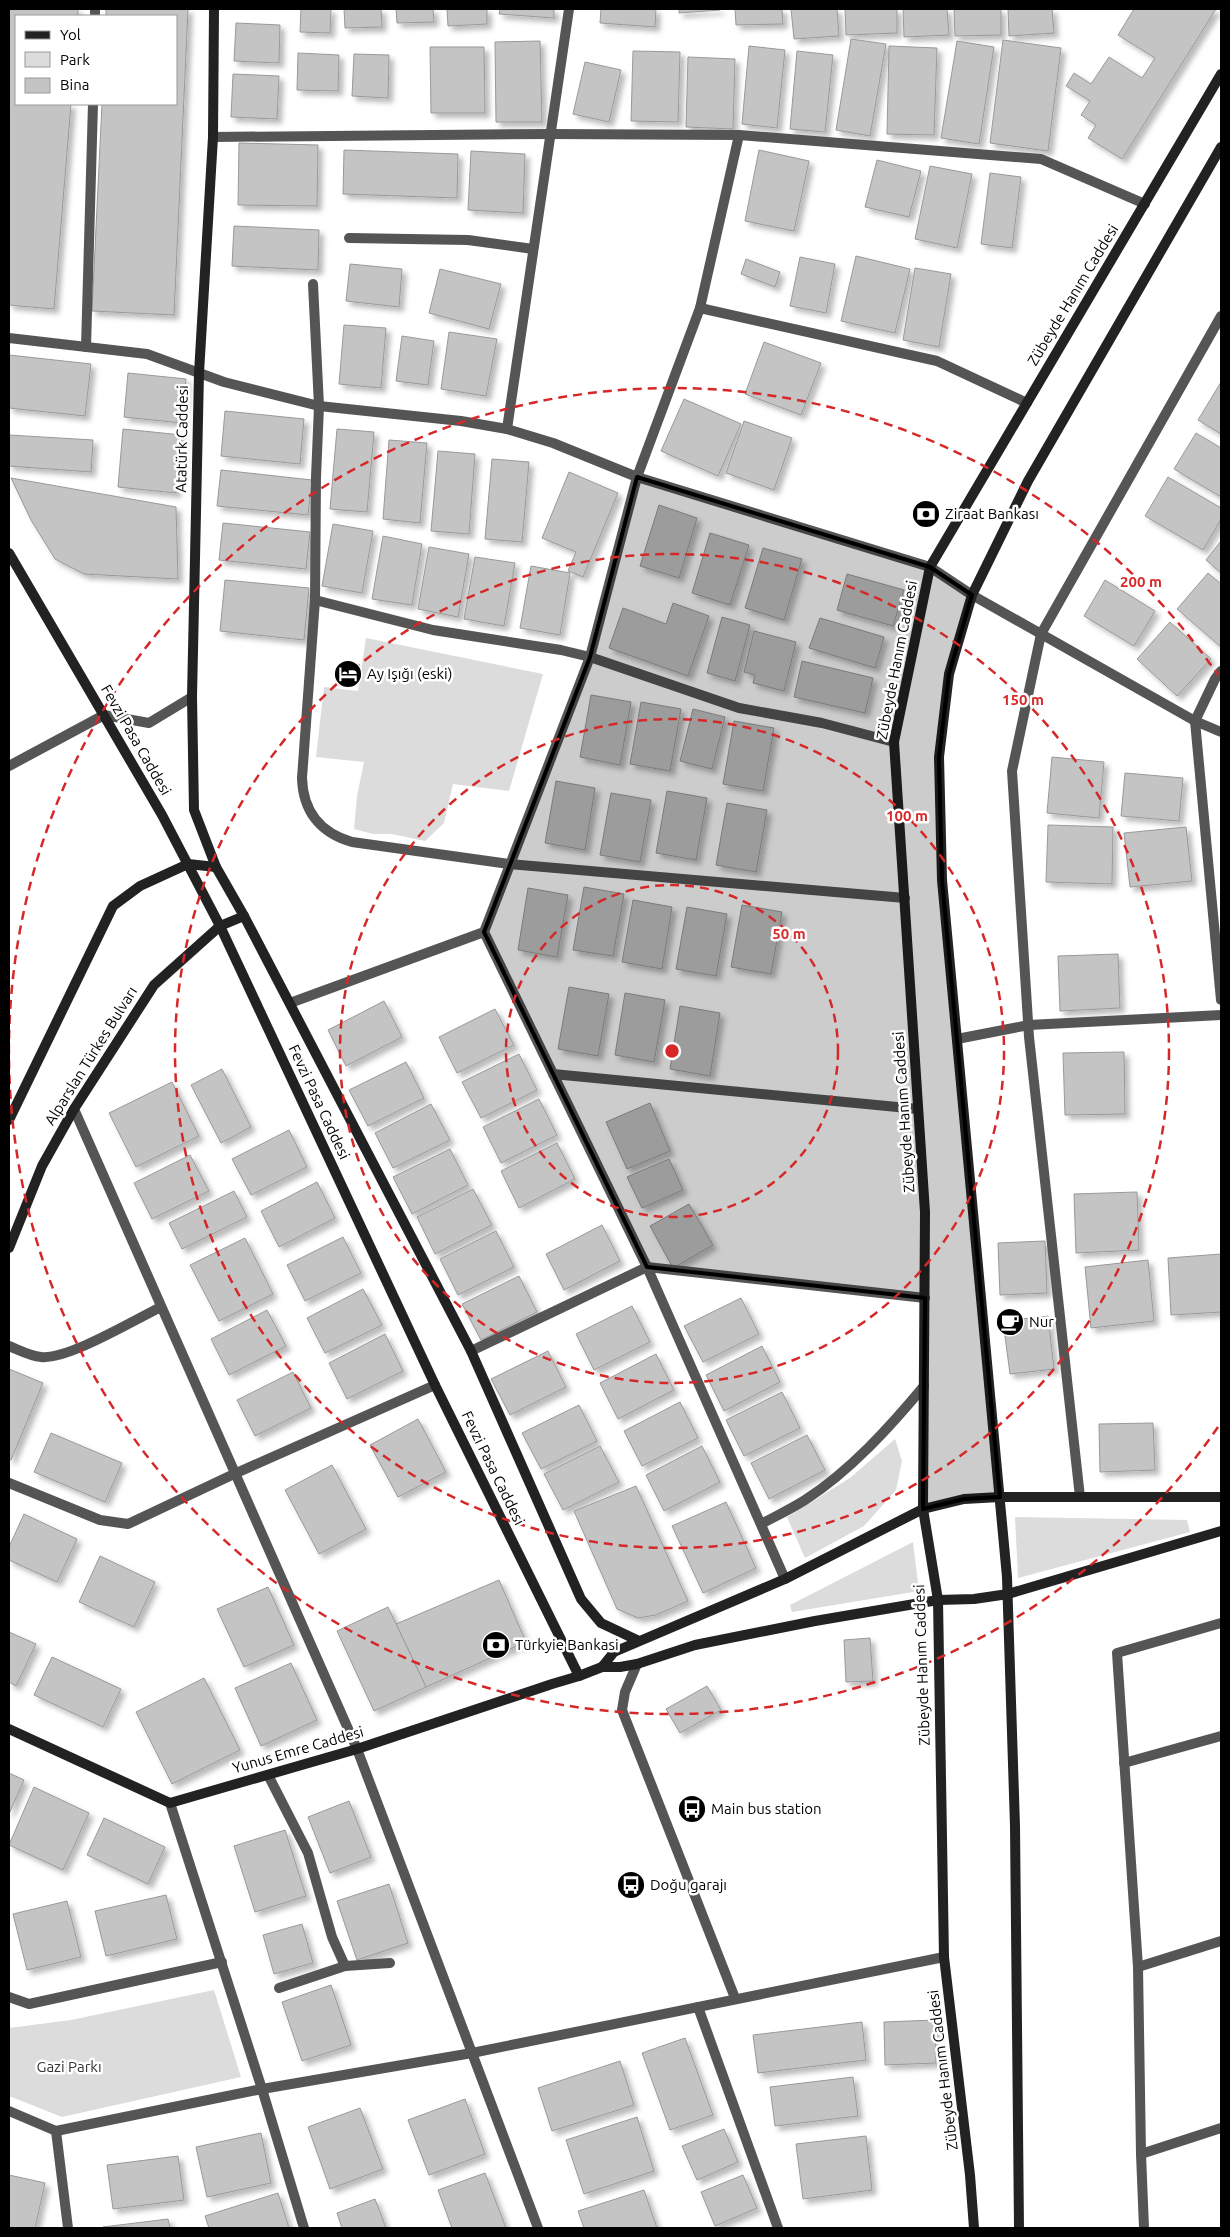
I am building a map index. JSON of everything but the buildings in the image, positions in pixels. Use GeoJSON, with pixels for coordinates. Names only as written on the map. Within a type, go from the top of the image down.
{"type":"FeatureCollection","features":[{"type":"Feature","properties":{"kind":"street","name":"Atatürk Caddesi"},"geometry":{"type":"LineString","coordinates":[[214,9],[213,137],[199,372],[192,697],[194,810],[216,867]]}},
{"type":"Feature","properties":{"kind":"street"},"geometry":{"type":"LineString","coordinates":[[507,429],[569,9]]}},
{"type":"Feature","properties":{"kind":"street","name":"Zübeyde Hanım Caddesi"},"geometry":{"type":"LineString","coordinates":[[974,2228],[970,2175],[944,1957],[938,1600],[923,1509],[925,1212],[894,742],[930,567],[1221,74]]}},
{"type":"Feature","properties":{"kind":"street"},"geometry":{"type":"LineString","coordinates":[[86,347],[93,105]]}},
{"type":"Feature","properties":{"kind":"street"},"geometry":{"type":"LineString","coordinates":[[213,137],[550,134],[739,135],[1041,160],[1145,204]]}},
{"type":"Feature","properties":{"kind":"street"},"geometry":{"type":"LineString","coordinates":[[739,135],[700,308],[637,476],[590,657],[484,932],[647,1267],[785,1579]]}},
{"type":"Feature","properties":{"kind":"street"},"geometry":{"type":"LineString","coordinates":[[1019,2228],[1014,1826],[1008,1594],[942,880],[939,757],[949,674],[972,595],[1028,481],[1221,147]]}},
{"type":"Feature","properties":{"kind":"street"},"geometry":{"type":"LineString","coordinates":[[349,238],[468,240],[533,249]]}},
{"type":"Feature","properties":{"kind":"street"},"geometry":{"type":"LineString","coordinates":[[312,284],[319,406],[316,477],[315,600],[302,778],[306,804],[312,816],[329,833],[352,842],[509,864],[904,898]]}},
{"type":"Feature","properties":{"kind":"street"},"geometry":{"type":"LineString","coordinates":[[700,308],[937,361],[1027,403]]}},
{"type":"Feature","properties":{"kind":"street"},"geometry":{"type":"LineString","coordinates":[[1080,1497],[1029,1025],[1012,771],[1041,634],[1221,316]]}},
{"type":"Feature","properties":{"kind":"street"},"geometry":{"type":"LineString","coordinates":[[9,338],[147,354],[262,393],[319,406],[462,421],[507,429],[553,444],[637,476],[930,567],[972,595],[1195,721],[1221,732]]}},
{"type":"Feature","properties":{"kind":"street","name":"Fevzi Pasa Caddesi"},"geometry":{"type":"LineString","coordinates":[[9,553],[104,715],[188,864],[220,926],[435,1385],[579,1676]]}},
{"type":"Feature","properties":{"kind":"street"},"geometry":{"type":"LineString","coordinates":[[315,600],[433,630],[561,650],[590,657],[739,708],[822,724],[894,742]]}},
{"type":"Feature","properties":{"kind":"street"},"geometry":{"type":"LineString","coordinates":[[1221,671],[1215,679],[1195,721],[1221,1000]]}},
{"type":"Feature","properties":{"kind":"street"},"geometry":{"type":"LineString","coordinates":[[9,766],[104,715],[149,723],[192,697]]}},
{"type":"Feature","properties":{"kind":"street"},"geometry":{"type":"LineString","coordinates":[[9,1120],[113,906],[140,886],[188,864],[216,867]]}},
{"type":"Feature","properties":{"kind":"street","name":"Fevzi Pasa Caddesi"},"geometry":{"type":"LineString","coordinates":[[216,867],[244,916],[472,1351],[581,1599],[601,1623],[637,1640]]}},
{"type":"Feature","properties":{"kind":"street","name":"Alparslan Türkes Bulvarı"},"geometry":{"type":"LineString","coordinates":[[9,1248],[42,1166],[74,1109],[154,985],[220,926],[244,916]]}},
{"type":"Feature","properties":{"kind":"street"},"geometry":{"type":"LineString","coordinates":[[290,1003],[484,932]]}},
{"type":"Feature","properties":{"kind":"street"},"geometry":{"type":"LineString","coordinates":[[957,1039],[1029,1025],[1221,1015]]}},
{"type":"Feature","properties":{"kind":"street"},"geometry":{"type":"LineString","coordinates":[[553,1074],[918,1108]]}},
{"type":"Feature","properties":{"kind":"street"},"geometry":{"type":"LineString","coordinates":[[74,1109],[356,1749],[538,2228]]}},
{"type":"Feature","properties":{"kind":"street"},"geometry":{"type":"LineString","coordinates":[[472,1351],[647,1267],[925,1298]]}},
{"type":"Feature","properties":{"kind":"street"},"geometry":{"type":"LineString","coordinates":[[9,1346],[28,1355],[41,1357],[64,1355],[161,1307]]}},
{"type":"Feature","properties":{"kind":"street"},"geometry":{"type":"LineString","coordinates":[[9,1483],[100,1520],[128,1524],[234,1474],[435,1385]]}},
{"type":"Feature","properties":{"kind":"street"},"geometry":{"type":"LineString","coordinates":[[761,1524],[805,1499],[841,1472],[902,1412],[924,1386]]}},
{"type":"Feature","properties":{"kind":"street"},"geometry":{"type":"LineString","coordinates":[[602,1667],[614,1652],[637,1640],[785,1579],[923,1509],[964,1499],[1221,1497]]}},
{"type":"Feature","properties":{"kind":"street"},"geometry":{"type":"LineString","coordinates":[[602,1667],[620,1668],[695,1645],[815,1620],[938,1600],[974,1599],[1008,1594],[1221,1531]]}},
{"type":"Feature","properties":{"kind":"street"},"geometry":{"type":"LineString","coordinates":[[1144,2228],[1140,2154],[1138,1967],[1117,1653],[1221,1623]]}},
{"type":"Feature","properties":{"kind":"street"},"geometry":{"type":"LineString","coordinates":[[637,1664],[625,1692],[622,1710],[735,1998]]}},
{"type":"Feature","properties":{"kind":"street","name":"Yunus Emre Caddesi"},"geometry":{"type":"LineString","coordinates":[[170,1803],[356,1749],[602,1667]]}},
{"type":"Feature","properties":{"kind":"street"},"geometry":{"type":"LineString","coordinates":[[9,1729],[170,1803],[222,1962],[304,2228]]}},
{"type":"Feature","properties":{"kind":"street"},"geometry":{"type":"LineString","coordinates":[[1124,1763],[1221,1736]]}},
{"type":"Feature","properties":{"kind":"street"},"geometry":{"type":"LineString","coordinates":[[268,1775],[308,1853],[332,1937],[345,1966]]}},
{"type":"Feature","properties":{"kind":"street"},"geometry":{"type":"LineString","coordinates":[[1138,1967],[1221,1941]]}},
{"type":"Feature","properties":{"kind":"street"},"geometry":{"type":"LineString","coordinates":[[9,2111],[56,2131],[262,2089],[472,2054],[698,2008],[735,1998],[944,1957]]}},
{"type":"Feature","properties":{"kind":"street"},"geometry":{"type":"LineString","coordinates":[[9,1996],[29,2004],[222,1962]]}},
{"type":"Feature","properties":{"kind":"street"},"geometry":{"type":"LineString","coordinates":[[279,1988],[345,1966],[390,1963]]}},
{"type":"Feature","properties":{"kind":"street"},"geometry":{"type":"LineString","coordinates":[[698,2008],[778,2228]]}},
{"type":"Feature","properties":{"kind":"street"},"geometry":{"type":"LineString","coordinates":[[1140,2154],[1221,2128]]}},
{"type":"Feature","properties":{"kind":"street"},"geometry":{"type":"LineString","coordinates":[[56,2131],[68,2228]]}},
{"type":"Feature","properties":{"kind":"highlighted area"},"geometry":{"type":"Polygon","coordinates":[[[637,477],[930,567],[972,595],[949,674],[939,757],[942,880],[1000,1497],[964,1499],[923,1509],[925,1298],[647,1267],[484,932],[590,657],[637,477]]]}},
{"type":"Feature","properties":{"kind":"green space"},"geometry":{"type":"Polygon","coordinates":[[[366,638],[543,674],[509,791],[453,784],[444,823],[425,841],[392,834],[373,834],[354,829],[357,796],[364,762],[316,757],[324,687],[358,691],[366,638]]]}},
{"type":"Feature","properties":{"kind":"green space"},"geometry":{"type":"Polygon","coordinates":[[[895,1439],[902,1461],[896,1490],[864,1526],[805,1558],[787,1517],[850,1478],[895,1439]]]}},
{"type":"Feature","properties":{"kind":"green space"},"geometry":{"type":"Polygon","coordinates":[[[1015,1517],[1187,1520],[1190,1532],[1018,1578],[1015,1517]]]}},
{"type":"Feature","properties":{"kind":"green space"},"geometry":{"type":"Polygon","coordinates":[[[913,1542],[919,1591],[792,1612],[790,1605],[913,1542]]]}},
{"type":"Feature","properties":{"kind":"green space","name":"Gazi Parkı"},"geometry":{"type":"Polygon","coordinates":[[[214,1990],[241,2077],[62,2117],[9,2096],[9,2028],[71,2020],[214,1990]]]}},
{"type":"Feature","properties":{"kind":"place","name":"Ziraat Bankası"},"geometry":{"type":"Point","coordinates":[926,514]}},
{"type":"Feature","properties":{"kind":"place","name":"Ay Işığı (eski)"},"geometry":{"type":"Point","coordinates":[348,674]}},
{"type":"Feature","properties":{"kind":"place","name":"Nur"},"geometry":{"type":"Point","coordinates":[1010,1322]}},
{"type":"Feature","properties":{"kind":"place","name":"Türkyie Bankasi"},"geometry":{"type":"Point","coordinates":[496,1645]}},
{"type":"Feature","properties":{"kind":"place","name":"Main bus station"},"geometry":{"type":"Point","coordinates":[692,1809]}},
{"type":"Feature","properties":{"kind":"place","name":"Doğu garajı"},"geometry":{"type":"Point","coordinates":[631,1885]}}]}
